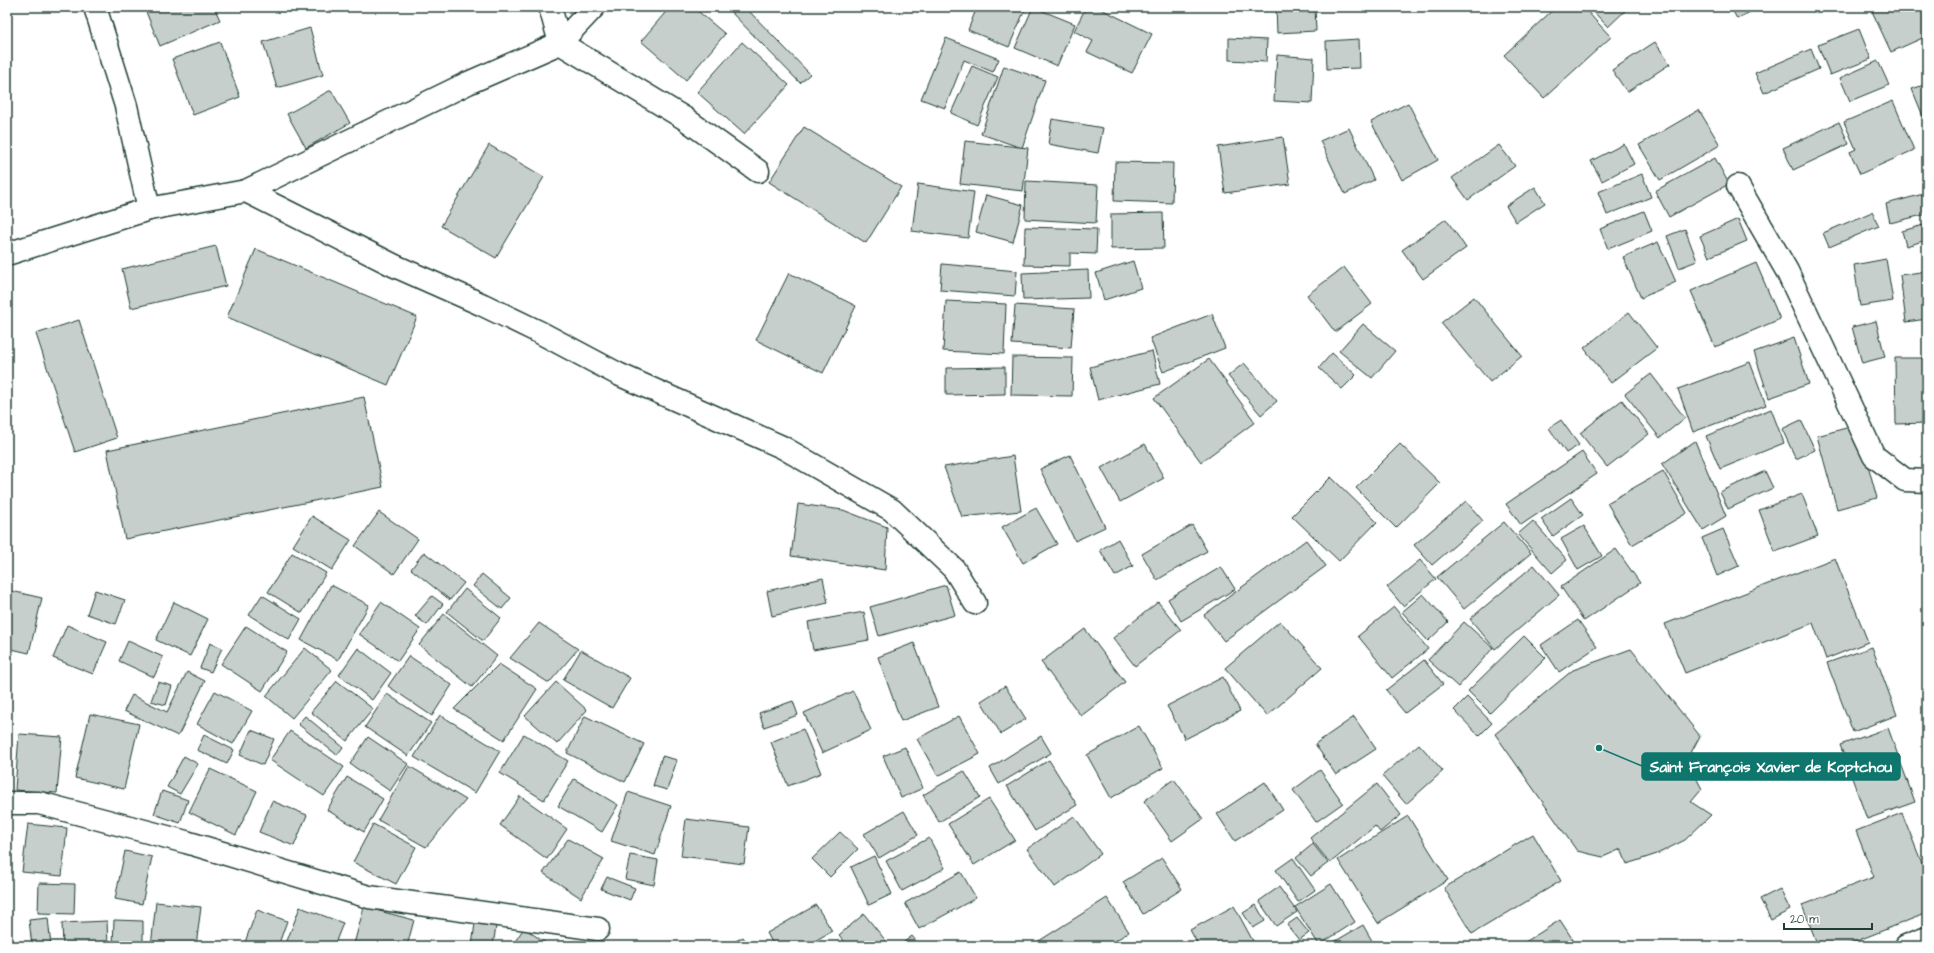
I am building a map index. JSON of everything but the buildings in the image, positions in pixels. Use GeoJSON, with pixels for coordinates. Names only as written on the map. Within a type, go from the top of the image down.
{"type":"FeatureCollection","features":[{"type":"Feature","properties":{"kind":"main road"},"geometry":{"type":"LineString","coordinates":[[95,7],[126,106],[149,209]]}},
{"type":"Feature","properties":{"kind":"main road"},"geometry":{"type":"LineString","coordinates":[[550,7],[560,43],[684,118],[758,171]]}},
{"type":"Feature","properties":{"kind":"main road"},"geometry":{"type":"LineString","coordinates":[[7,254],[149,209],[246,192],[468,83],[560,43],[594,7]]}},
{"type":"Feature","properties":{"kind":"main road"},"geometry":{"type":"LineString","coordinates":[[1738,186],[1787,271],[1874,456],[1905,480],[1927,481]]}},
{"type":"Feature","properties":{"kind":"main road"},"geometry":{"type":"LineString","coordinates":[[246,192],[395,266],[535,330],[618,374],[782,447],[892,510],[954,569],[975,603]]}},
{"type":"Feature","properties":{"kind":"main road"},"geometry":{"type":"LineString","coordinates":[[7,803],[39,803],[186,842],[369,897],[598,929]]}},
{"type":"Feature","properties":{"kind":"main road"},"geometry":{"type":"LineString","coordinates":[[1906,946],[1927,938]]}},
{"type":"Feature","properties":{"kind":"place","name":"Saint François Xavier de Koptchou"},"geometry":{"type":"Point","coordinates":[1599,748]}}]}
